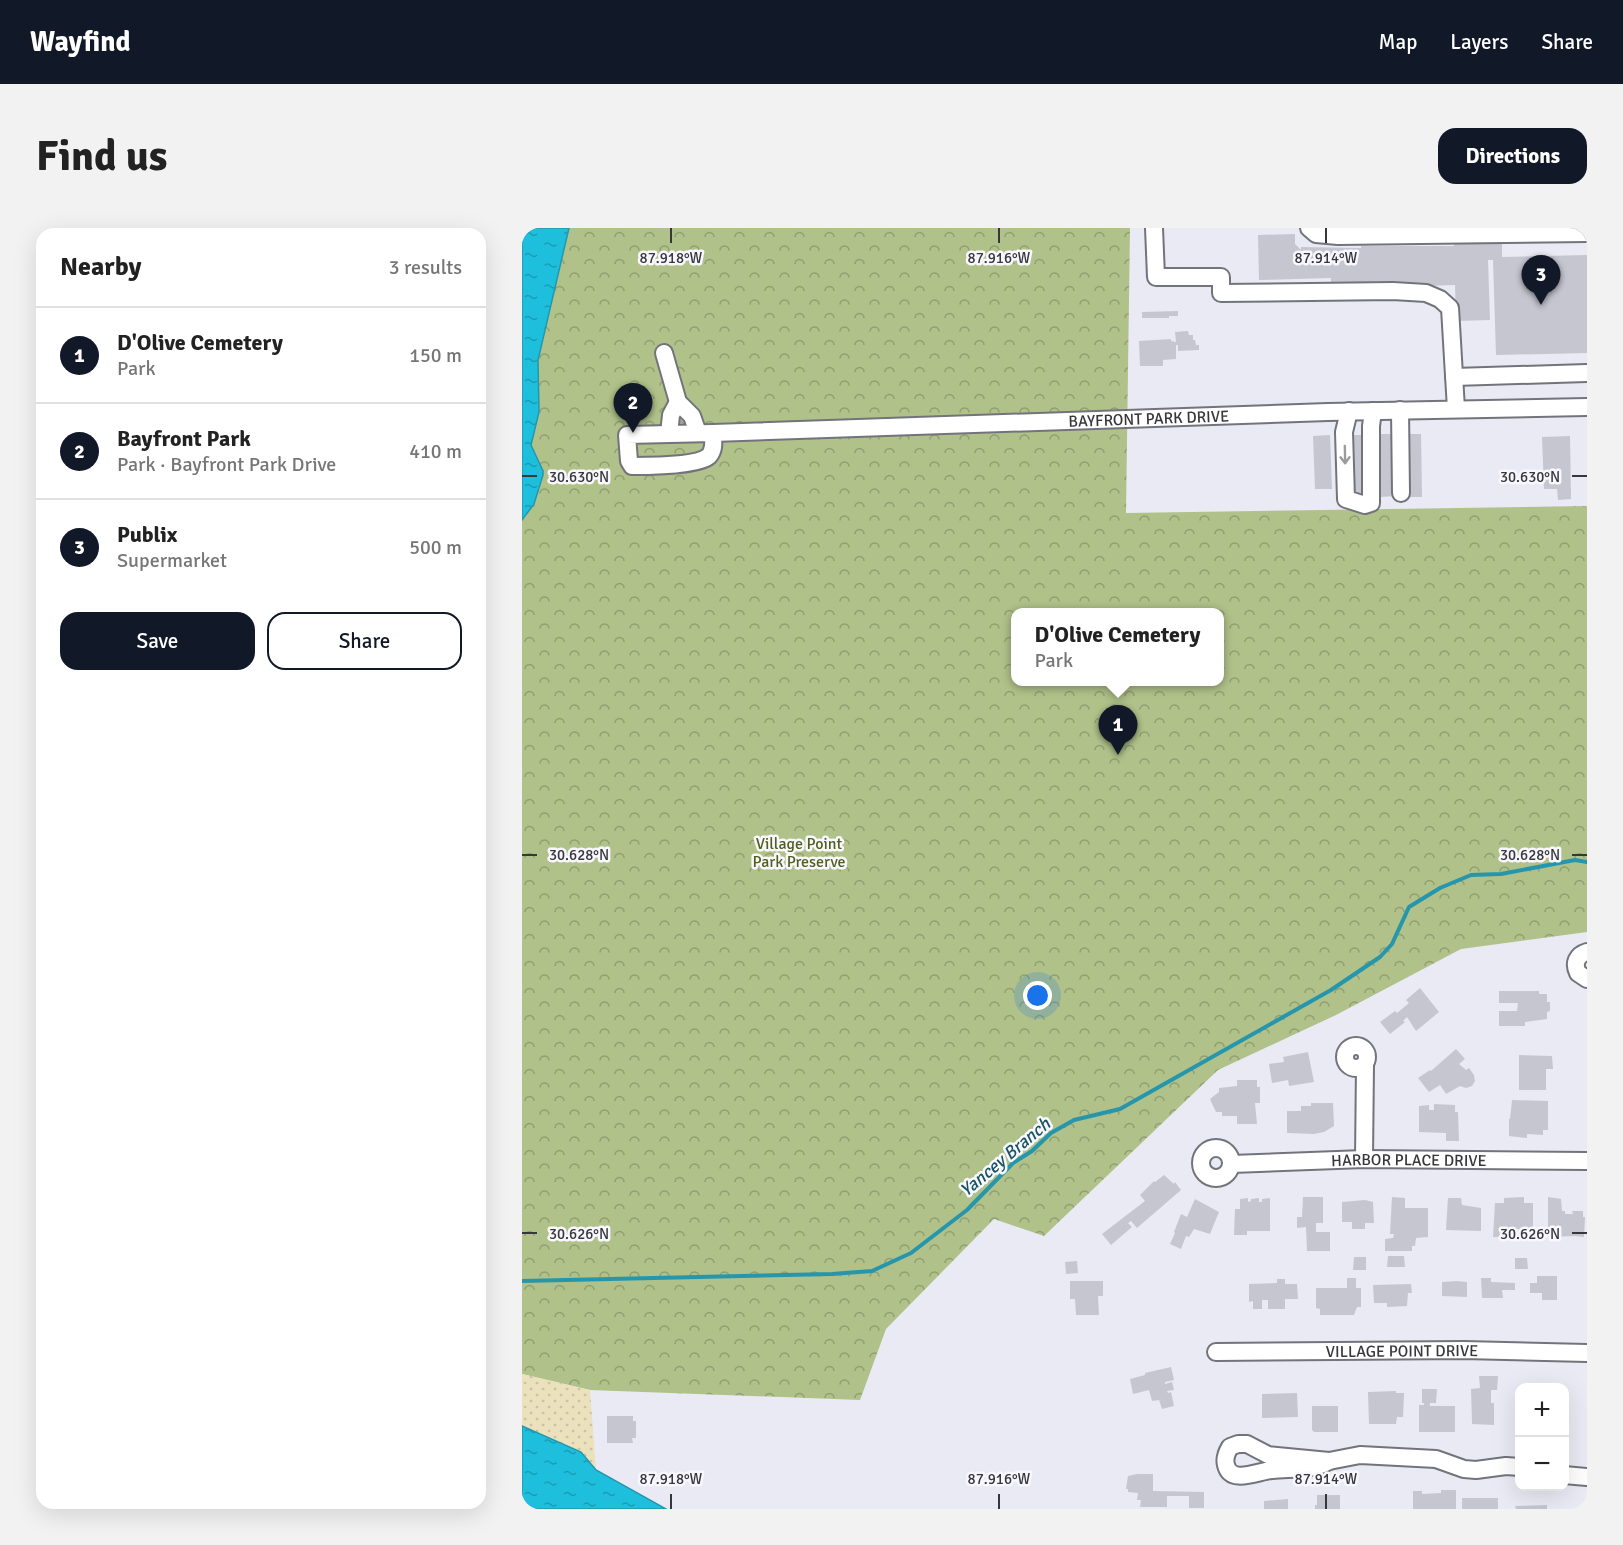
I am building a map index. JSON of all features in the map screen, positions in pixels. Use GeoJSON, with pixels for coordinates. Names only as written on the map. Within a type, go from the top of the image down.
{"type":"FeatureCollection","features":[{"type":"Feature","properties":{"kind":"street"},"geometry":{"type":"LineString","coordinates":[[1154,228],[1156,277],[1221,277],[1221,293],[1393,291],[1426,293],[1440,299],[1450,308],[1456,409]]}},
{"type":"Feature","properties":{"kind":"street"},"geometry":{"type":"LineString","coordinates":[[1309,228],[1316,234],[1338,236],[1490,231],[1586,232]]}},
{"type":"Feature","properties":{"kind":"street"},"geometry":{"type":"LineString","coordinates":[[664,353],[678,402],[705,433]]}},
{"type":"Feature","properties":{"kind":"street"},"geometry":{"type":"LineString","coordinates":[[1454,377],[1587,373]]}},
{"type":"Feature","properties":{"kind":"street"},"geometry":{"type":"LineString","coordinates":[[669,434],[671,415],[678,402]]}},
{"type":"Feature","properties":{"kind":"street","name":"BAYFRONT PARK DRIVE"},"geometry":{"type":"LineString","coordinates":[[705,433],[714,445],[710,454],[701,461],[632,466],[629,460],[627,435],[1348,411],[1587,407]]}},
{"type":"Feature","properties":{"kind":"street"},"geometry":{"type":"LineString","coordinates":[[1400,410],[1401,493]]}},
{"type":"Feature","properties":{"kind":"street"},"geometry":{"type":"LineString","coordinates":[[1348,411],[1344,432],[1346,499],[1365,505],[1371,503],[1373,411]]}},
{"type":"Feature","properties":{"kind":"street"},"geometry":{"type":"LineString","coordinates":[[1587,952],[1579,956],[1575,964],[1578,973],[1587,979]]}},
{"type":"Feature","properties":{"kind":"street"},"geometry":{"type":"LineString","coordinates":[[1364,1160],[1365,1065]]}},
{"type":"Feature","properties":{"kind":"street","name":"HARBOR PLACE DRIVE"},"geometry":{"type":"LineString","coordinates":[[1232,1164],[1364,1160],[1587,1161]]}},
{"type":"Feature","properties":{"kind":"street","name":"VILLAGE POINT DRIVE"},"geometry":{"type":"LineString","coordinates":[[1216,1352],[1464,1350],[1587,1353]]}},
{"type":"Feature","properties":{"kind":"street"},"geometry":{"type":"LineString","coordinates":[[1329,1461],[1268,1455],[1247,1444],[1230,1447],[1225,1460],[1230,1472],[1242,1476],[1276,1469],[1299,1470],[1360,1455],[1436,1460],[1464,1469],[1476,1470],[1513,1466]]}},
{"type":"Feature","properties":{"kind":"street"},"geometry":{"type":"LineString","coordinates":[[1569,1475],[1587,1477]]}},
{"type":"Feature","properties":{"kind":"green space","name":"Village Point Park Preserve"},"geometry":{"type":"Polygon","coordinates":[[[569,228],[1130,228],[1126,513],[1587,506],[1587,932],[1461,949],[1336,1015],[1218,1070],[1044,1236],[994,1219],[886,1329],[860,1400],[590,1390],[522,1374],[522,520],[526,516],[543,475],[531,445],[539,412],[538,360],[569,228]]]}},
{"type":"Feature","properties":{"kind":"sand"},"geometry":{"type":"Polygon","coordinates":[[[522,1374],[590,1390],[596,1470],[581,1452],[522,1426],[522,1374]]]}},
{"type":"Feature","properties":{"kind":"water"},"geometry":{"type":"Polygon","coordinates":[[[522,228],[569,228],[538,360],[539,412],[531,445],[543,475],[534,504],[522,520],[522,228]]]}},
{"type":"Feature","properties":{"kind":"water"},"geometry":{"type":"Polygon","coordinates":[[[522,1426],[581,1452],[596,1470],[666,1509],[522,1509],[522,1426]]]}},
{"type":"Feature","properties":{"kind":"building"},"geometry":{"type":"Polygon","coordinates":[[[1295,234],[1295,244],[1301,250],[1301,247],[1454,246],[1454,244],[1486,243],[1502,244],[1502,257],[1587,255],[1587,353],[1496,355],[1493,260],[1488,260],[1490,320],[1456,321],[1455,285],[1393,287],[1393,281],[1331,283],[1331,278],[1259,280],[1258,235],[1295,234]]]}},
{"type":"Feature","properties":{"kind":"building"},"geometry":{"type":"Polygon","coordinates":[[[1178,311],[1178,316],[1169,316],[1169,318],[1142,318],[1142,312],[1178,311]]]}},
{"type":"Feature","properties":{"kind":"building"},"geometry":{"type":"Polygon","coordinates":[[[1188,331],[1189,335],[1193,335],[1196,345],[1199,345],[1199,350],[1178,351],[1178,345],[1176,345],[1176,359],[1163,360],[1163,366],[1140,366],[1139,341],[1171,339],[1176,342],[1175,332],[1188,331]]]}},
{"type":"Feature","properties":{"kind":"building"},"geometry":{"type":"Polygon","coordinates":[[[1379,434],[1395,434],[1396,496],[1380,497],[1379,434]]]}},
{"type":"Feature","properties":{"kind":"building"},"geometry":{"type":"Polygon","coordinates":[[[1404,434],[1421,434],[1422,497],[1405,497],[1404,434]]]}},
{"type":"Feature","properties":{"kind":"building"},"geometry":{"type":"Polygon","coordinates":[[[1330,435],[1332,489],[1315,489],[1313,436],[1330,435]]]}},
{"type":"Feature","properties":{"kind":"building"},"geometry":{"type":"Polygon","coordinates":[[[1354,435],[1369,435],[1371,498],[1355,498],[1354,435]]]}},
{"type":"Feature","properties":{"kind":"building"},"geometry":{"type":"Polygon","coordinates":[[[1570,436],[1571,499],[1558,500],[1557,489],[1544,489],[1542,437],[1570,436]]]}},
{"type":"Feature","properties":{"kind":"building"},"geometry":{"type":"Polygon","coordinates":[[[1420,988],[1439,1012],[1416,1031],[1407,1017],[1403,1021],[1405,1022],[1390,1034],[1380,1022],[1409,1003],[1406,1000],[1420,988]]]}},
{"type":"Feature","properties":{"kind":"building"},"geometry":{"type":"Polygon","coordinates":[[[1499,991],[1539,991],[1539,994],[1547,994],[1550,1011],[1547,1012],[1547,1019],[1525,1022],[1525,1026],[1499,1026],[1499,1011],[1517,1011],[1518,1003],[1499,1003],[1499,991]]]}},
{"type":"Feature","properties":{"kind":"building"},"geometry":{"type":"Polygon","coordinates":[[[1456,1049],[1465,1059],[1459,1064],[1466,1070],[1469,1068],[1474,1075],[1475,1081],[1472,1086],[1466,1088],[1460,1086],[1446,1094],[1440,1085],[1429,1092],[1418,1078],[1431,1071],[1456,1049]]]}},
{"type":"Feature","properties":{"kind":"building"},"geometry":{"type":"Polygon","coordinates":[[[1308,1052],[1314,1082],[1289,1086],[1288,1080],[1272,1083],[1269,1064],[1284,1062],[1283,1057],[1308,1052]]]}},
{"type":"Feature","properties":{"kind":"building"},"geometry":{"type":"Polygon","coordinates":[[[1519,1055],[1552,1056],[1553,1069],[1546,1069],[1546,1090],[1519,1090],[1519,1055]]]}},
{"type":"Feature","properties":{"kind":"building"},"geometry":{"type":"Polygon","coordinates":[[[1237,1080],[1257,1080],[1257,1087],[1260,1087],[1260,1103],[1255,1103],[1257,1124],[1237,1124],[1237,1116],[1222,1116],[1222,1112],[1216,1112],[1210,1099],[1219,1092],[1219,1088],[1237,1086],[1237,1080]]]}},
{"type":"Feature","properties":{"kind":"building"},"geometry":{"type":"Polygon","coordinates":[[[1512,1100],[1548,1101],[1548,1130],[1543,1130],[1543,1135],[1527,1134],[1527,1138],[1509,1136],[1512,1100]]]}},
{"type":"Feature","properties":{"kind":"building"},"geometry":{"type":"Polygon","coordinates":[[[1311,1103],[1333,1103],[1334,1126],[1324,1132],[1314,1134],[1287,1133],[1287,1111],[1301,1111],[1301,1106],[1311,1106],[1311,1103]]]}},
{"type":"Feature","properties":{"kind":"building"},"geometry":{"type":"Polygon","coordinates":[[[1434,1104],[1455,1105],[1455,1112],[1458,1112],[1459,1141],[1446,1141],[1446,1133],[1419,1132],[1419,1106],[1429,1105],[1429,1110],[1434,1110],[1434,1104]]]}},
{"type":"Feature","properties":{"kind":"building"},"geometry":{"type":"Polygon","coordinates":[[[1164,1175],[1174,1184],[1175,1182],[1181,1190],[1137,1228],[1131,1221],[1128,1223],[1132,1227],[1111,1245],[1102,1234],[1145,1201],[1140,1195],[1164,1175]]]}},
{"type":"Feature","properties":{"kind":"building"},"geometry":{"type":"Polygon","coordinates":[[[1303,1197],[1323,1197],[1323,1223],[1316,1223],[1316,1232],[1330,1232],[1330,1251],[1307,1251],[1306,1227],[1297,1228],[1297,1217],[1302,1217],[1303,1197]]]}},
{"type":"Feature","properties":{"kind":"building"},"geometry":{"type":"Polygon","coordinates":[[[1392,1197],[1405,1198],[1405,1208],[1428,1208],[1428,1237],[1416,1238],[1412,1251],[1385,1251],[1385,1239],[1393,1238],[1394,1234],[1390,1234],[1392,1197]]]}},
{"type":"Feature","properties":{"kind":"building"},"geometry":{"type":"Polygon","coordinates":[[[1524,1197],[1524,1203],[1533,1203],[1533,1237],[1523,1237],[1522,1229],[1506,1229],[1506,1237],[1493,1237],[1495,1203],[1504,1203],[1504,1198],[1524,1197]]]}},
{"type":"Feature","properties":{"kind":"building"},"geometry":{"type":"Polygon","coordinates":[[[1548,1197],[1561,1199],[1562,1211],[1565,1211],[1565,1214],[1573,1214],[1572,1211],[1583,1211],[1584,1237],[1548,1237],[1548,1197]]]}},
{"type":"Feature","properties":{"kind":"building"},"geometry":{"type":"Polygon","coordinates":[[[1248,1198],[1248,1202],[1259,1198],[1259,1202],[1262,1202],[1262,1199],[1270,1198],[1270,1231],[1247,1231],[1247,1235],[1234,1235],[1235,1209],[1240,1209],[1240,1199],[1248,1198]]]}},
{"type":"Feature","properties":{"kind":"building"},"geometry":{"type":"Polygon","coordinates":[[[1448,1198],[1461,1198],[1462,1205],[1481,1208],[1481,1231],[1446,1230],[1448,1198]]]}},
{"type":"Feature","properties":{"kind":"building"},"geometry":{"type":"Polygon","coordinates":[[[1195,1199],[1219,1212],[1210,1234],[1194,1229],[1189,1237],[1186,1236],[1181,1249],[1170,1244],[1181,1214],[1187,1217],[1195,1199]]]}},
{"type":"Feature","properties":{"kind":"building"},"geometry":{"type":"Polygon","coordinates":[[[1365,1200],[1373,1202],[1374,1223],[1365,1223],[1365,1229],[1352,1229],[1352,1222],[1342,1222],[1342,1202],[1365,1200]]]}},
{"type":"Feature","properties":{"kind":"building"},"geometry":{"type":"Polygon","coordinates":[[[1388,1256],[1404,1256],[1405,1267],[1387,1267],[1388,1256]]]}},
{"type":"Feature","properties":{"kind":"building"},"geometry":{"type":"Polygon","coordinates":[[[1354,1257],[1366,1257],[1366,1270],[1353,1270],[1354,1257]]]}},
{"type":"Feature","properties":{"kind":"building"},"geometry":{"type":"Polygon","coordinates":[[[1515,1258],[1527,1258],[1528,1269],[1515,1269],[1515,1258]]]}},
{"type":"Feature","properties":{"kind":"building"},"geometry":{"type":"Polygon","coordinates":[[[1077,1261],[1078,1273],[1066,1274],[1065,1262],[1077,1261]]]}},
{"type":"Feature","properties":{"kind":"building"},"geometry":{"type":"Polygon","coordinates":[[[1537,1276],[1557,1276],[1557,1300],[1542,1300],[1542,1293],[1530,1293],[1530,1283],[1537,1283],[1537,1276]]]}},
{"type":"Feature","properties":{"kind":"building"},"geometry":{"type":"Polygon","coordinates":[[[1347,1278],[1356,1278],[1356,1288],[1361,1288],[1361,1307],[1357,1307],[1354,1315],[1320,1315],[1320,1309],[1316,1308],[1316,1288],[1347,1288],[1347,1278]]]}},
{"type":"Feature","properties":{"kind":"building"},"geometry":{"type":"Polygon","coordinates":[[[1481,1278],[1491,1278],[1491,1282],[1515,1283],[1515,1290],[1502,1290],[1503,1298],[1482,1298],[1481,1278]]]}},
{"type":"Feature","properties":{"kind":"building"},"geometry":{"type":"Polygon","coordinates":[[[1277,1279],[1285,1279],[1285,1284],[1297,1284],[1298,1299],[1285,1299],[1285,1309],[1268,1309],[1268,1300],[1262,1300],[1262,1309],[1253,1309],[1253,1301],[1249,1302],[1249,1284],[1277,1283],[1277,1279]]]}},
{"type":"Feature","properties":{"kind":"building"},"geometry":{"type":"Polygon","coordinates":[[[1070,1281],[1103,1281],[1103,1296],[1098,1296],[1099,1315],[1076,1315],[1075,1299],[1070,1299],[1070,1281]]]}},
{"type":"Feature","properties":{"kind":"building"},"geometry":{"type":"Polygon","coordinates":[[[1442,1282],[1467,1282],[1467,1297],[1442,1296],[1442,1282]]]}},
{"type":"Feature","properties":{"kind":"building"},"geometry":{"type":"Polygon","coordinates":[[[1411,1284],[1412,1293],[1408,1293],[1407,1306],[1387,1307],[1387,1303],[1374,1303],[1373,1285],[1411,1284]]]}},
{"type":"Feature","properties":{"kind":"building"},"geometry":{"type":"Polygon","coordinates":[[[1171,1367],[1174,1380],[1165,1382],[1165,1384],[1172,1382],[1174,1390],[1167,1391],[1171,1392],[1174,1406],[1162,1409],[1159,1400],[1152,1401],[1149,1390],[1133,1394],[1130,1379],[1171,1367]]]}},
{"type":"Feature","properties":{"kind":"building"},"geometry":{"type":"Polygon","coordinates":[[[1479,1376],[1498,1376],[1497,1390],[1491,1390],[1491,1403],[1494,1403],[1494,1425],[1472,1424],[1471,1389],[1480,1388],[1479,1376]]]}},
{"type":"Feature","properties":{"kind":"building"},"geometry":{"type":"Polygon","coordinates":[[[1422,1389],[1437,1389],[1436,1403],[1430,1403],[1430,1406],[1455,1406],[1455,1432],[1419,1432],[1419,1405],[1424,1405],[1422,1389]]]}},
{"type":"Feature","properties":{"kind":"building"},"geometry":{"type":"Polygon","coordinates":[[[1396,1391],[1396,1393],[1404,1393],[1403,1417],[1397,1417],[1396,1424],[1369,1424],[1368,1392],[1396,1391]]]}},
{"type":"Feature","properties":{"kind":"building"},"geometry":{"type":"Polygon","coordinates":[[[1297,1393],[1298,1417],[1262,1418],[1262,1394],[1297,1393]]]}},
{"type":"Feature","properties":{"kind":"building"},"geometry":{"type":"Polygon","coordinates":[[[1312,1406],[1338,1406],[1338,1432],[1314,1432],[1312,1430],[1312,1406]]]}},
{"type":"Feature","properties":{"kind":"building"},"geometry":{"type":"Polygon","coordinates":[[[607,1416],[633,1416],[633,1421],[636,1421],[636,1438],[632,1438],[633,1443],[607,1443],[607,1416]]]}},
{"type":"Feature","properties":{"kind":"building"},"geometry":{"type":"Polygon","coordinates":[[[1153,1474],[1153,1491],[1204,1492],[1204,1508],[1189,1508],[1189,1496],[1167,1496],[1167,1507],[1140,1507],[1141,1500],[1137,1500],[1138,1493],[1128,1492],[1126,1489],[1128,1476],[1153,1474]]]}},
{"type":"Feature","properties":{"kind":"building"},"geometry":{"type":"Polygon","coordinates":[[[1441,1490],[1456,1490],[1456,1509],[1413,1509],[1413,1491],[1422,1491],[1422,1494],[1441,1493],[1441,1490]]]}},
{"type":"Feature","properties":{"kind":"building"},"geometry":{"type":"Polygon","coordinates":[[[1317,1495],[1340,1495],[1340,1509],[1315,1509],[1317,1495]]]}},
{"type":"Feature","properties":{"kind":"building"},"geometry":{"type":"Polygon","coordinates":[[[1462,1498],[1498,1498],[1498,1509],[1462,1509],[1462,1498]]]}},
{"type":"Feature","properties":{"kind":"building"},"geometry":{"type":"Polygon","coordinates":[[[1288,1499],[1288,1509],[1264,1509],[1264,1501],[1288,1499]]]}},
{"type":"Feature","properties":{"kind":"building"},"geometry":{"type":"Polygon","coordinates":[[[1547,1505],[1547,1509],[1516,1509],[1515,1506],[1547,1505]]]}},
{"type":"Feature","properties":{"kind":"waterway","name":"Yancey Branch"},"geometry":{"type":"LineString","coordinates":[[522,1281],[832,1274],[872,1271],[911,1253],[967,1210],[1013,1163],[1032,1151],[1051,1133],[1074,1120],[1120,1109],[1331,990],[1380,957],[1392,944],[1409,907],[1440,888],[1471,875],[1501,874],[1575,860],[1587,862]]}},
{"type":"Feature","properties":{"kind":"place","name":"Publix"},"geometry":{"type":"Point","coordinates":[1541,305]}},
{"type":"Feature","properties":{"kind":"place","name":"Bayfront Park"},"geometry":{"type":"Point","coordinates":[633,433]}},
{"type":"Feature","properties":{"kind":"place","name":"D'Olive Cemetery"},"geometry":{"type":"Point","coordinates":[1118,755]}}]}
